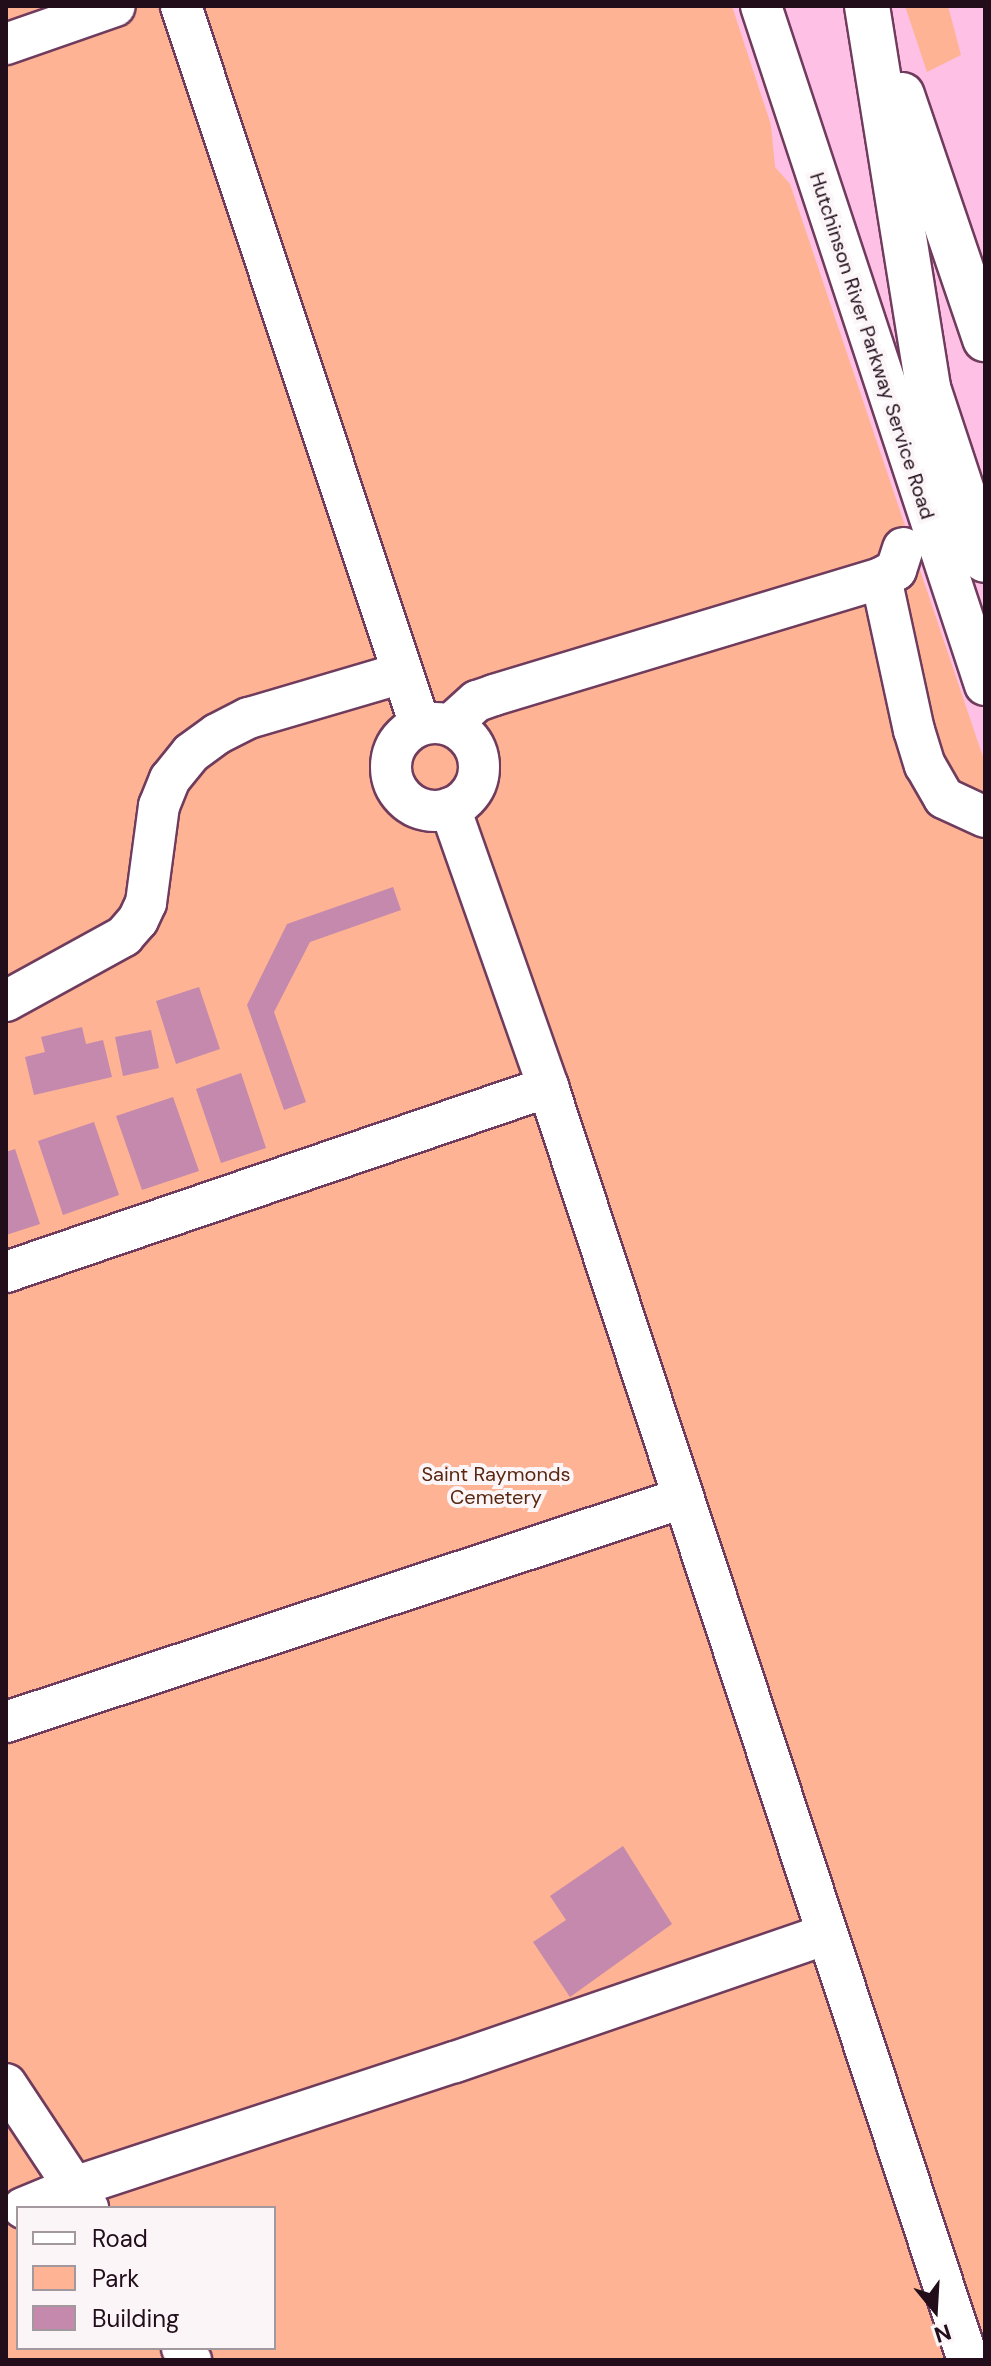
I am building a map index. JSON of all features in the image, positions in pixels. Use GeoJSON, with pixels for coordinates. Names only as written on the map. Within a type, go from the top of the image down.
{"type":"FeatureCollection","features":[{"type":"Feature","properties":{"kind":"highway"},"geometry":{"type":"LineString","coordinates":[[870,6],[985,339]]}},
{"type":"Feature","properties":{"kind":"highway"},"geometry":{"type":"LineString","coordinates":[[870,6],[928,388],[985,560]]}},
{"type":"Feature","properties":{"kind":"street"},"geometry":{"type":"LineString","coordinates":[[6,44],[115,6]]}},
{"type":"Feature","properties":{"kind":"street"},"geometry":{"type":"LineString","coordinates":[[181,6],[402,673],[435,725],[473,744],[479,775],[463,801],[450,808],[423,810],[400,795],[390,769],[398,742],[435,725],[477,701],[892,563],[914,730],[925,765],[944,798],[985,817]]}},
{"type":"Feature","properties":{"kind":"street","name":"Hutchinson River Parkway Service Road"},"geometry":{"type":"LineString","coordinates":[[761,6],[985,685]]}},
{"type":"Feature","properties":{"kind":"street"},"geometry":{"type":"LineString","coordinates":[[6,1001],[124,936],[138,920],[146,903],[159,806],[170,779],[191,753],[217,734],[249,718],[402,673]]}},
{"type":"Feature","properties":{"kind":"street"},"geometry":{"type":"LineString","coordinates":[[450,808],[548,1087],[968,2360]]}},
{"type":"Feature","properties":{"kind":"street"},"geometry":{"type":"LineString","coordinates":[[6,1272],[548,1087]]}},
{"type":"Feature","properties":{"kind":"street"},"geometry":{"type":"LineString","coordinates":[[6,1722],[683,1498]]}},
{"type":"Feature","properties":{"kind":"street"},"geometry":{"type":"LineString","coordinates":[[37,2206],[81,2198],[470,2057],[827,1934]]}},
{"type":"Feature","properties":{"kind":"street"},"geometry":{"type":"LineString","coordinates":[[6,2084],[81,2198]]}},
{"type":"Feature","properties":{"kind":"green space","name":"Saint Raymonds Cemetery"},"geometry":{"type":"Polygon","coordinates":[[[6,6],[732,6],[771,125],[775,167],[790,184],[985,763],[985,2360],[6,2360],[6,6]]]}},
{"type":"Feature","properties":{"kind":"green space"},"geometry":{"type":"Polygon","coordinates":[[[905,6],[948,6],[961,55],[927,72],[905,6]]]}},
{"type":"Feature","properties":{"kind":"building"},"geometry":{"type":"Polygon","coordinates":[[[393,887],[401,910],[310,942],[274,1012],[306,1102],[284,1110],[247,1005],[287,924],[393,887]]]}},
{"type":"Feature","properties":{"kind":"building"},"geometry":{"type":"Polygon","coordinates":[[[199,987],[220,1049],[176,1064],[156,1001],[199,987]]]}},
{"type":"Feature","properties":{"kind":"building"},"geometry":{"type":"Polygon","coordinates":[[[82,1027],[86,1044],[103,1040],[112,1077],[34,1095],[25,1057],[45,1052],[41,1037],[82,1027]]]}},
{"type":"Feature","properties":{"kind":"building"},"geometry":{"type":"Polygon","coordinates":[[[151,1030],[159,1068],[123,1076],[115,1037],[151,1030]]]}},
{"type":"Feature","properties":{"kind":"building"},"geometry":{"type":"Polygon","coordinates":[[[241,1073],[266,1148],[221,1163],[196,1089],[241,1073]]]}},
{"type":"Feature","properties":{"kind":"building"},"geometry":{"type":"Polygon","coordinates":[[[173,1097],[199,1171],[142,1190],[116,1116],[173,1097]]]}},
{"type":"Feature","properties":{"kind":"building"},"geometry":{"type":"Polygon","coordinates":[[[94,1122],[119,1195],[63,1215],[38,1141],[94,1122]]]}},
{"type":"Feature","properties":{"kind":"building"},"geometry":{"type":"Polygon","coordinates":[[[15,1149],[40,1224],[6,1235],[6,1152],[15,1149]]]}},
{"type":"Feature","properties":{"kind":"building"},"geometry":{"type":"Polygon","coordinates":[[[623,1846],[672,1924],[570,1997],[533,1942],[566,1920],[550,1896],[623,1846]]]}}]}
